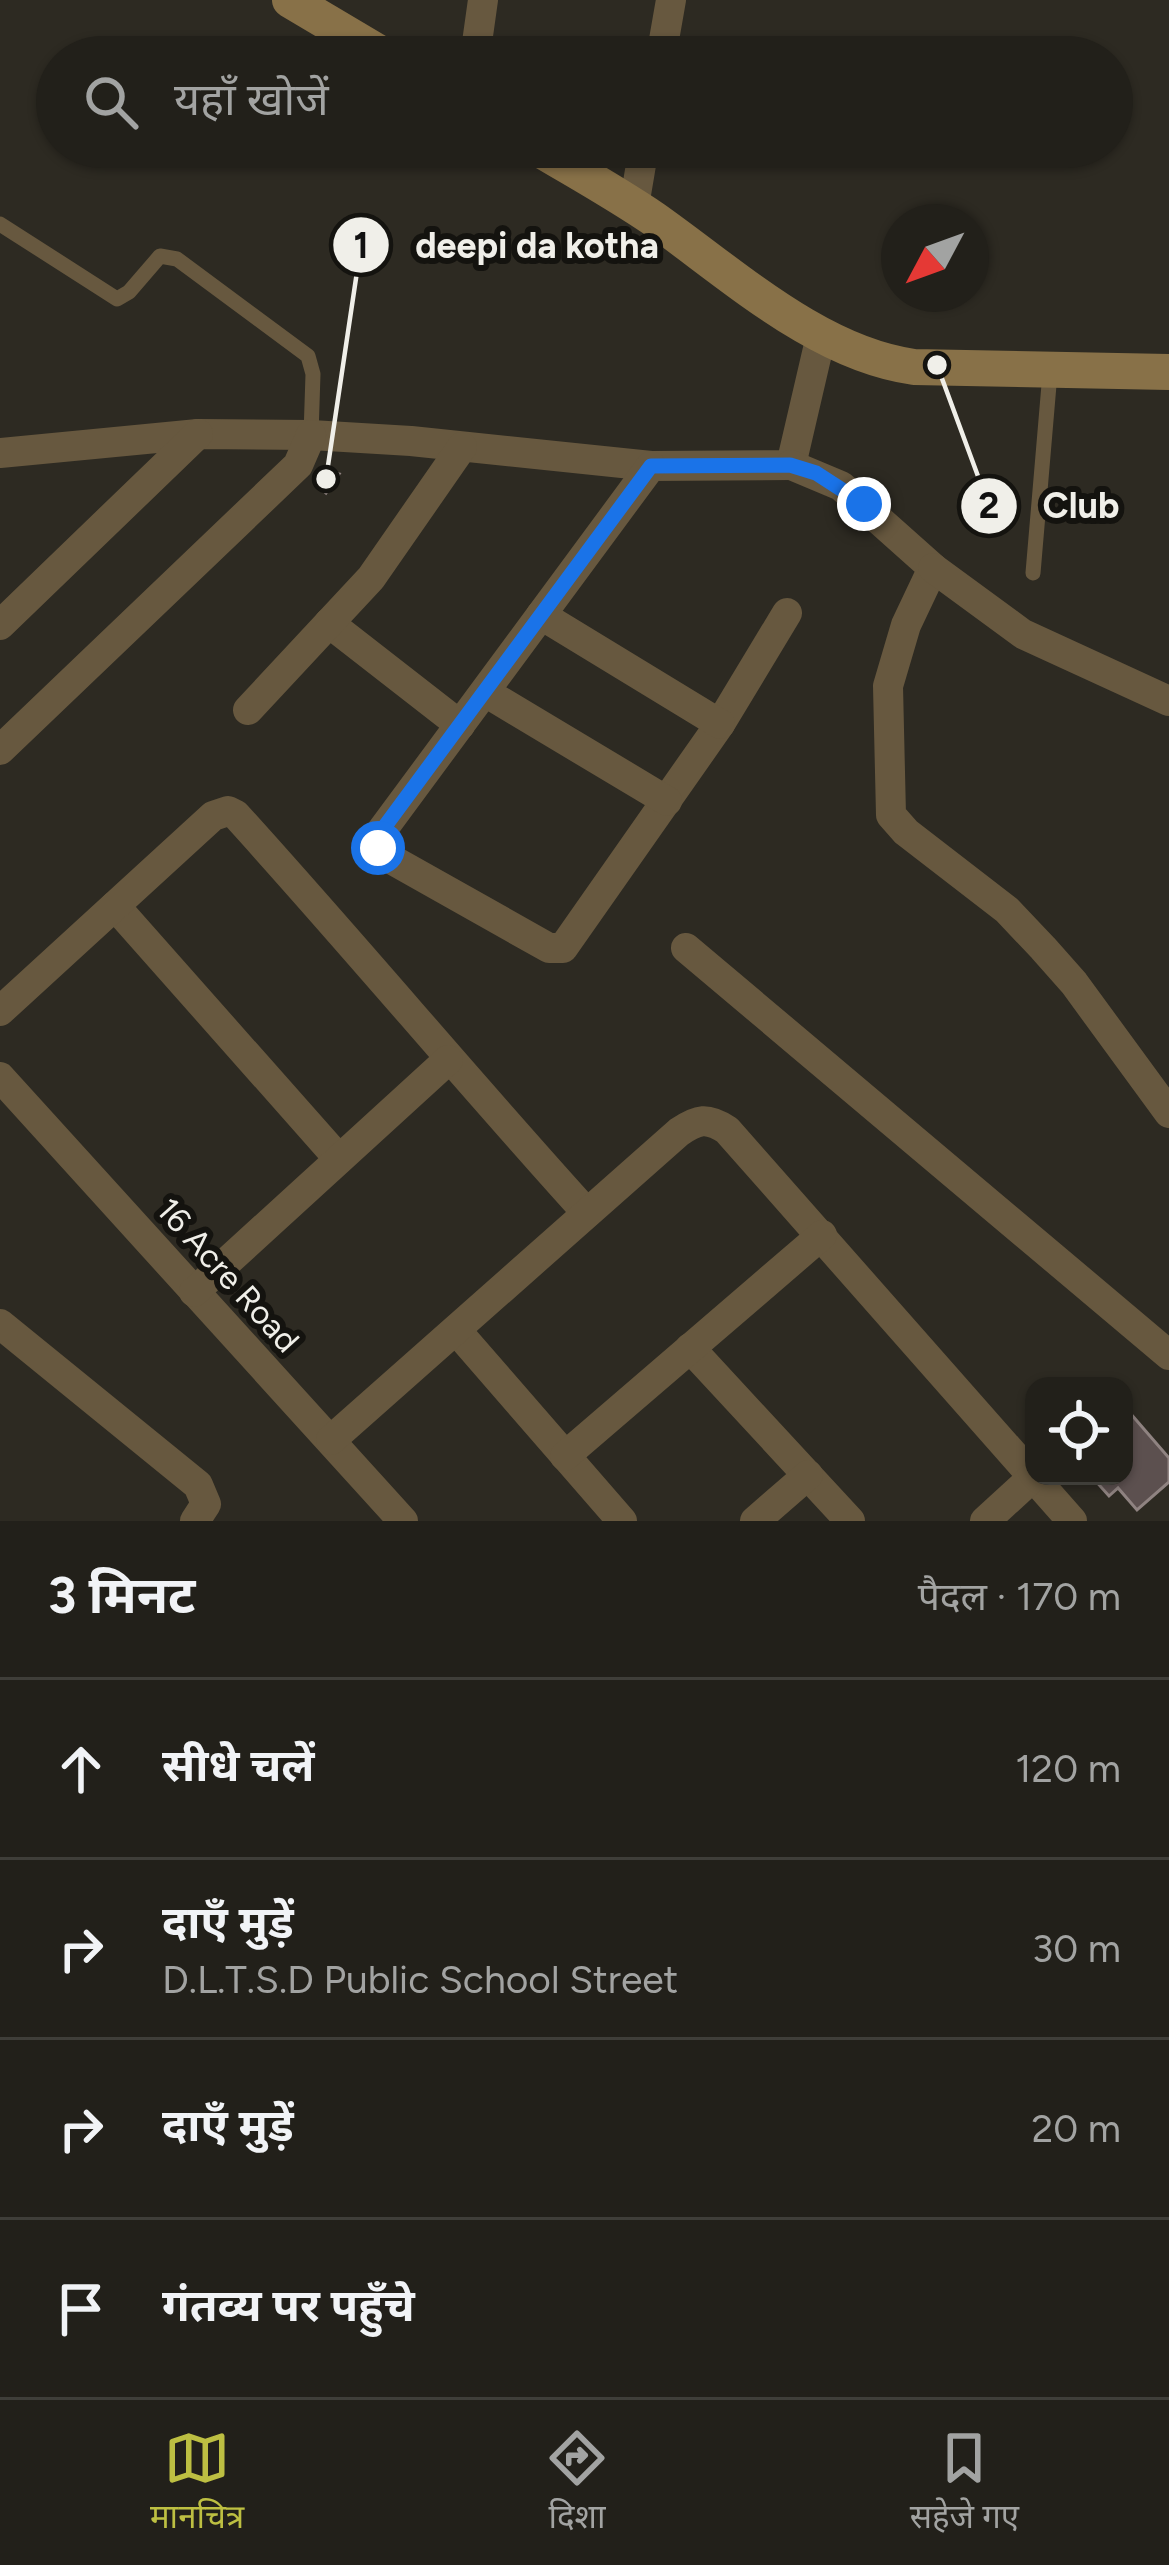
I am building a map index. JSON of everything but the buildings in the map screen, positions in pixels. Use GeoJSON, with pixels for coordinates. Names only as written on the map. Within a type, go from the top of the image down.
{"type":"FeatureCollection","features":[{"type":"Feature","properties":{"kind":"street"},"geometry":{"type":"LineString","coordinates":[[290,0],[351,36]]}},
{"type":"Feature","properties":{"kind":"street"},"geometry":{"type":"LineString","coordinates":[[478,36],[483,0]]}},
{"type":"Feature","properties":{"kind":"street"},"geometry":{"type":"LineString","coordinates":[[665,36],[671,0]]}},
{"type":"Feature","properties":{"kind":"street"},"geometry":{"type":"LineString","coordinates":[[571,168],[634,206],[821,336],[880,363],[914,368],[1169,372]]}},
{"type":"Feature","properties":{"kind":"street"},"geometry":{"type":"LineString","coordinates":[[634,206],[640,168]]}},
{"type":"Feature","properties":{"kind":"street"},"geometry":{"type":"LineString","coordinates":[[790,465],[821,336]]}},
{"type":"Feature","properties":{"kind":"street"},"geometry":{"type":"LineString","coordinates":[[0,625],[198,434]]}},
{"type":"Feature","properties":{"kind":"street"},"geometry":{"type":"LineString","coordinates":[[0,453],[198,434],[311,435],[651,466],[790,465],[841,486],[992,615],[1169,701]]}},
{"type":"Feature","properties":{"kind":"street"},"geometry":{"type":"LineString","coordinates":[[0,750],[298,464],[311,435]]}},
{"type":"Feature","properties":{"kind":"street"},"geometry":{"type":"LineString","coordinates":[[248,710],[396,547],[462,447]]}},
{"type":"Feature","properties":{"kind":"street"},"geometry":{"type":"LineString","coordinates":[[651,466],[380,833],[378,848],[549,948],[563,948],[720,724],[787,613]]}},
{"type":"Feature","properties":{"kind":"street"},"geometry":{"type":"LineString","coordinates":[[933,568],[895,654],[888,686],[891,815],[906,832],[1007,910],[1074,983],[1169,1113]]}},
{"type":"Feature","properties":{"kind":"street"},"geometry":{"type":"LineString","coordinates":[[541,615],[720,724]]}},
{"type":"Feature","properties":{"kind":"street"},"geometry":{"type":"LineString","coordinates":[[329,623],[460,725]]}},
{"type":"Feature","properties":{"kind":"street"},"geometry":{"type":"LineString","coordinates":[[484,692],[667,801]]}},
{"type":"Feature","properties":{"kind":"street"},"geometry":{"type":"LineString","coordinates":[[0,1011],[213,816],[228,811],[329,917],[448,1060],[586,1213]]}},
{"type":"Feature","properties":{"kind":"street"},"geometry":{"type":"LineString","coordinates":[[116,906],[339,1160]]}},
{"type":"Feature","properties":{"kind":"street"},"geometry":{"type":"LineString","coordinates":[[686,948],[1169,1355]]}},
{"type":"Feature","properties":{"kind":"street"},"geometry":{"type":"LineString","coordinates":[[194,1292],[448,1060]]}},
{"type":"Feature","properties":{"kind":"street","name":"16 Acre Road"},"geometry":{"type":"LineString","coordinates":[[0,1077],[403,1521]]}},
{"type":"Feature","properties":{"kind":"street"},"geometry":{"type":"LineString","coordinates":[[331,1441],[679,1132],[695,1121],[712,1120],[727,1130],[822,1235],[1025,1469]]}},
{"type":"Feature","properties":{"kind":"street"},"geometry":{"type":"LineString","coordinates":[[565,1456],[822,1235]]}},
{"type":"Feature","properties":{"kind":"street"},"geometry":{"type":"LineString","coordinates":[[0,1324],[198,1485],[206,1504],[195,1521]]}},
{"type":"Feature","properties":{"kind":"street"},"geometry":{"type":"LineString","coordinates":[[455,1330],[622,1521]]}},
{"type":"Feature","properties":{"kind":"street"},"geometry":{"type":"LineString","coordinates":[[690,1348],[850,1521]]}},
{"type":"Feature","properties":{"kind":"street"},"geometry":{"type":"LineString","coordinates":[[755,1521],[808,1475]]}},
{"type":"Feature","properties":{"kind":"street"},"geometry":{"type":"LineString","coordinates":[[985,1521],[1025,1485]]}},
{"type":"Feature","properties":{"kind":"street"},"geometry":{"type":"LineString","coordinates":[[1039,1485],[1072,1521]]}},
{"type":"Feature","properties":{"kind":"lane"},"geometry":{"type":"LineString","coordinates":[[0,224],[117,299],[124,298],[160,256],[177,259],[308,356],[314,374],[311,435]]}},
{"type":"Feature","properties":{"kind":"lane"},"geometry":{"type":"LineString","coordinates":[[1033,573],[1050,370]]}},
{"type":"Feature","properties":{"kind":"place","name":"Club"},"geometry":{"type":"Point","coordinates":[937,365]}},
{"type":"Feature","properties":{"kind":"place","name":"deepi da kotha"},"geometry":{"type":"Point","coordinates":[326,479]}},
{"type":"Feature","properties":{"kind":"route"},"geometry":{"type":"LineString","coordinates":[[378,848],[380,833],[651,466],[790,465],[841,486],[864,504]]}}]}
